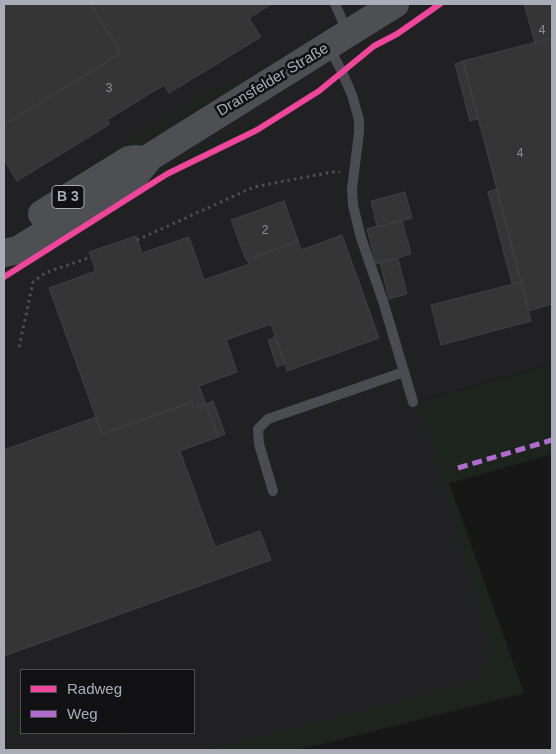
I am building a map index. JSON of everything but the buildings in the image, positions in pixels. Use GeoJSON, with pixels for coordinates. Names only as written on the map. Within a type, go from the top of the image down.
{"type":"FeatureCollection","features":[{"type":"Feature","properties":{"kind":"main road","name":"Dransfelder Straße"},"geometry":{"type":"LineString","coordinates":[[4,253],[18,250],[108,195],[133,178],[150,157],[395,4]]}},
{"type":"Feature","properties":{"kind":"main road","name":"Dransfelder Straße"},"geometry":{"type":"LineString","coordinates":[[4,242],[8,235],[129,160],[150,157]]}},
{"type":"Feature","properties":{"kind":"lane"},"geometry":{"type":"LineString","coordinates":[[335,4],[342,72],[352,95],[358,120],[359,133],[352,189],[353,205],[361,238],[383,301],[412,402]]}},
{"type":"Feature","properties":{"kind":"lane"},"geometry":{"type":"LineString","coordinates":[[273,491],[259,444],[258,429],[268,419],[404,372]]}},
{"type":"Feature","properties":{"kind":"path"},"geometry":{"type":"LineString","coordinates":[[137,240],[254,188],[332,172],[355,173]]}},
{"type":"Feature","properties":{"kind":"path"},"geometry":{"type":"LineString","coordinates":[[19,347],[33,282],[45,273],[90,257]]}},
{"type":"Feature","properties":{"kind":"shaded area"},"geometry":{"type":"Polygon","coordinates":[[[4,4],[552,4],[552,364],[419,401],[524,693],[298,750],[4,750],[4,4]]]}},
{"type":"Feature","properties":{"kind":"shaded area"},"geometry":{"type":"Polygon","coordinates":[[[230,82],[235,82],[235,84],[98,169],[98,160],[206,92],[230,82]]]}},
{"type":"Feature","properties":{"kind":"shaded area"},"geometry":{"type":"Polygon","coordinates":[[[255,122],[257,126],[175,166],[119,200],[148,177],[181,158],[255,122]]]}},
{"type":"Feature","properties":{"kind":"shaded area"},"geometry":{"type":"Polygon","coordinates":[[[82,170],[88,175],[29,203],[82,170]]]}},
{"type":"Feature","properties":{"kind":"shaded area"},"geometry":{"type":"Polygon","coordinates":[[[552,364],[552,454],[449,483],[524,693],[298,750],[203,750],[487,678],[485,665],[490,661],[492,650],[419,401],[552,364]]]}},
{"type":"Feature","properties":{"kind":"shaded area"},"geometry":{"type":"Polygon","coordinates":[[[4,712],[20,713],[20,734],[128,734],[118,737],[4,736],[4,712]]]}},
{"type":"Feature","properties":{"kind":"marked path"},"geometry":{"type":"LineString","coordinates":[[458,468],[552,440]]}},
{"type":"Feature","properties":{"kind":"cycle path"},"geometry":{"type":"LineString","coordinates":[[4,277],[167,174],[257,130],[319,91],[374,46],[397,34],[440,4]]}}]}
